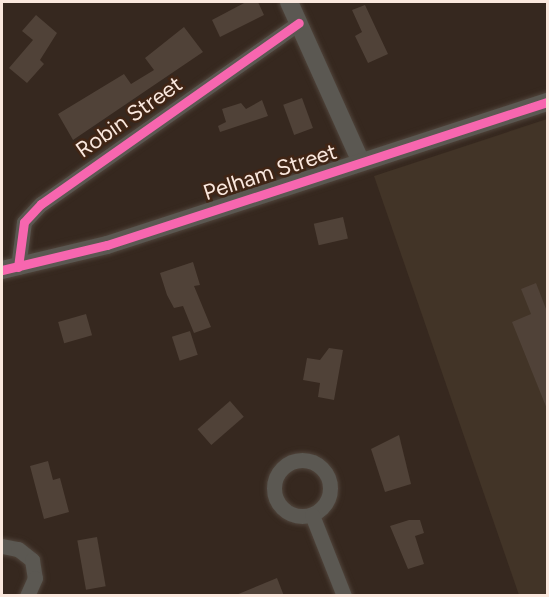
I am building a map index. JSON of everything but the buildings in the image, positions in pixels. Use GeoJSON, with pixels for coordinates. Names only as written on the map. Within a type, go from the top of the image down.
{"type":"FeatureCollection","features":[{"type":"Feature","properties":{"kind":"street"},"geometry":{"type":"LineString","coordinates":[[289,2],[361,162]]}},
{"type":"Feature","properties":{"kind":"street","name":"Robin Street"},"geometry":{"type":"LineString","coordinates":[[10,269],[21,233],[36,209],[299,23]]}},
{"type":"Feature","properties":{"kind":"street","name":"Pelham Street"},"geometry":{"type":"LineString","coordinates":[[10,269],[107,245],[548,102]]}},
{"type":"Feature","properties":{"kind":"street"},"geometry":{"type":"LineString","coordinates":[[312,515],[344,596]]}},
{"type":"Feature","properties":{"kind":"street"},"geometry":{"type":"LineString","coordinates":[[2,546],[18,549],[32,560],[35,578],[27,596]]}},
{"type":"Feature","properties":{"kind":"shaded area"},"geometry":{"type":"Polygon","coordinates":[[[547,119],[547,595],[519,595],[374,176],[547,119]]]}},
{"type":"Feature","properties":{"kind":"cycle path"},"geometry":{"type":"LineString","coordinates":[[18,267],[24,222],[41,204],[299,23]]}},
{"type":"Feature","properties":{"kind":"cycle path"},"geometry":{"type":"LineString","coordinates":[[2,270],[107,245],[548,102]]}}]}
